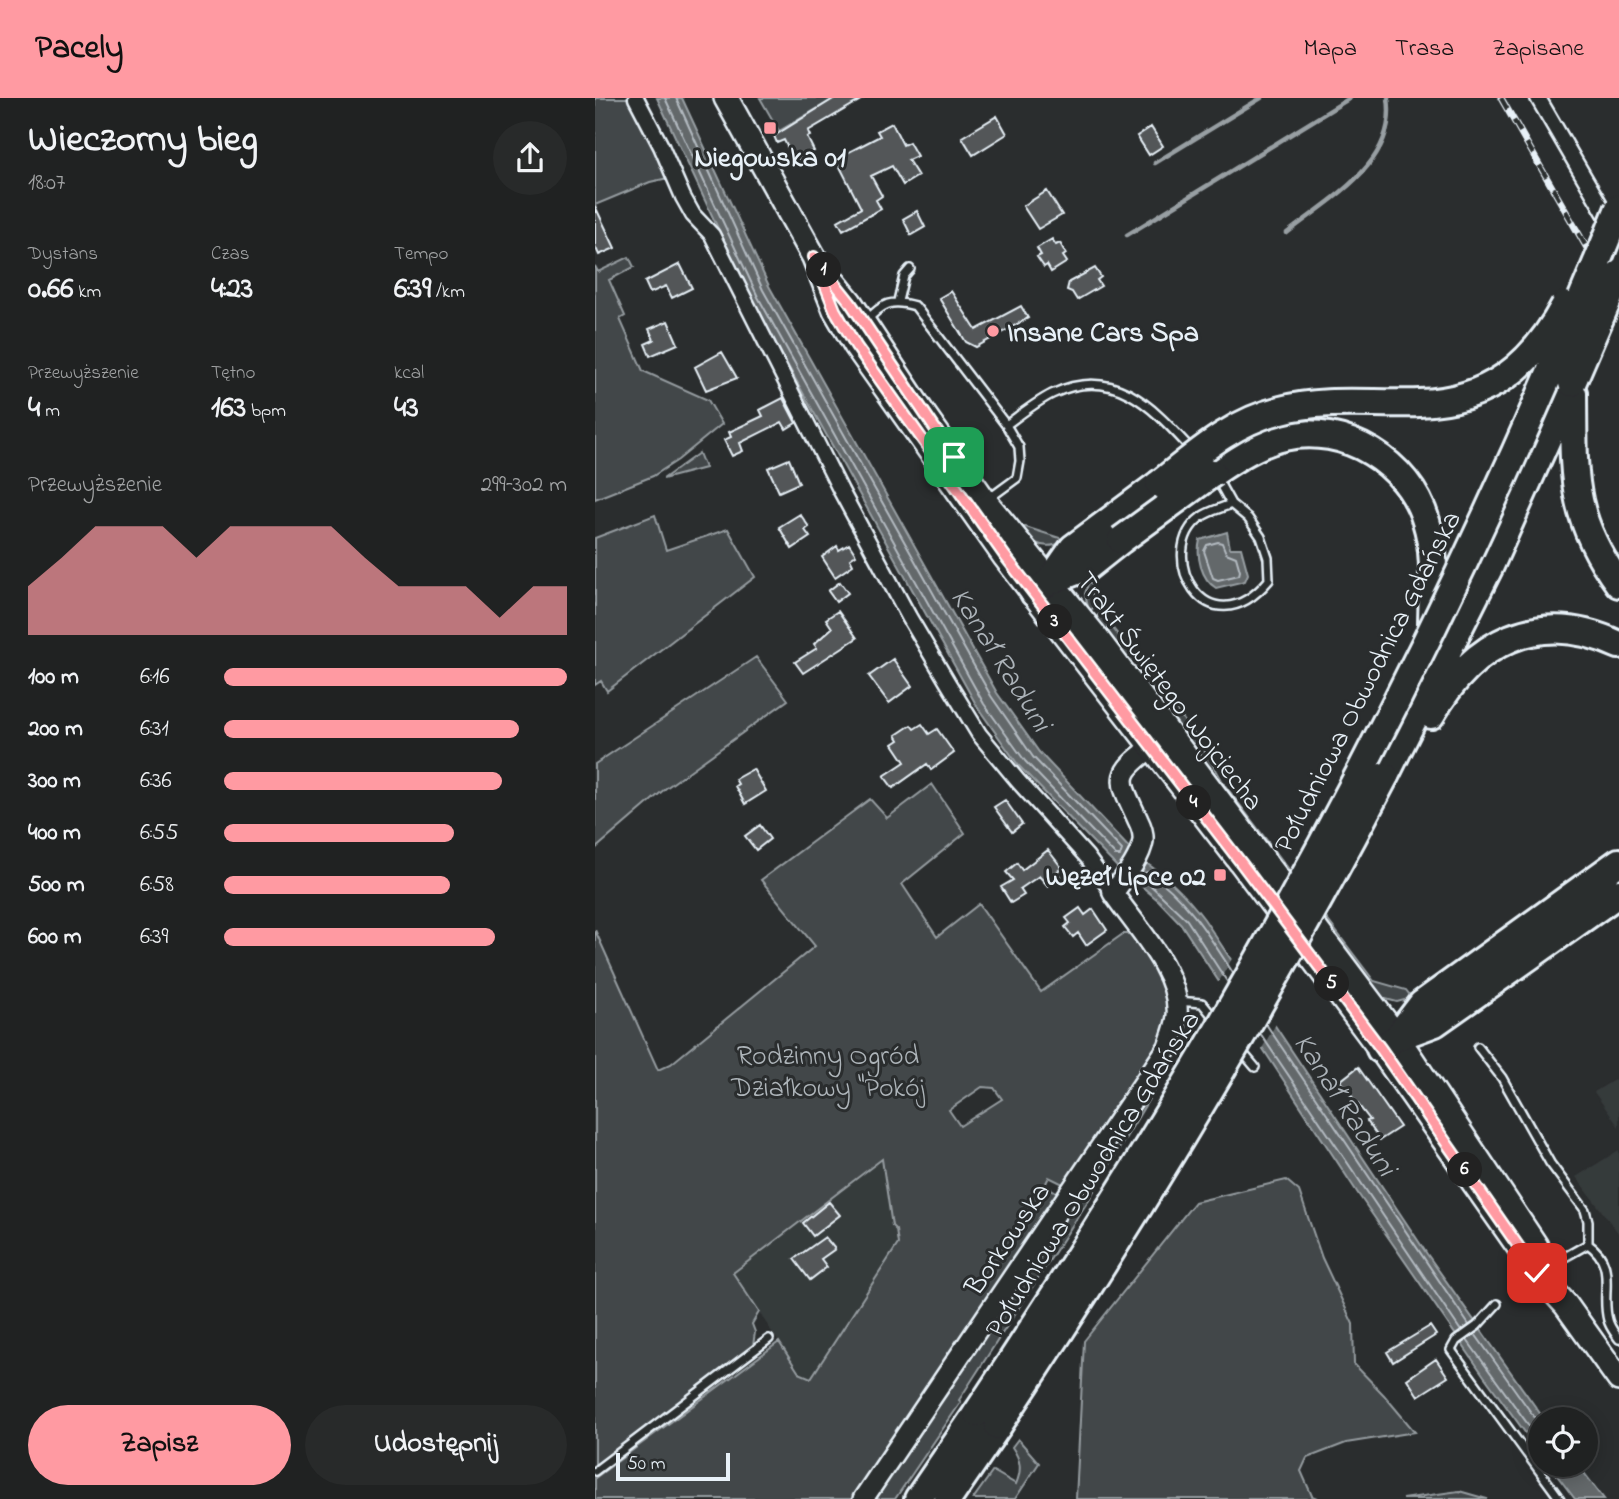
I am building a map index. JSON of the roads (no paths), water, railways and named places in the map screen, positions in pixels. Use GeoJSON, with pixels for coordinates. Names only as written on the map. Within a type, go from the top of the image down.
{"type":"FeatureCollection","features":[{"type":"Feature","properties":{"kind":"highway","name":"Południowa Obwodnica Gdańska"},"geometry":{"type":"LineString","coordinates":[[988,1420],[1107,1213],[1206,1050],[1335,819],[1432,628],[1515,451],[1612,240],[1619,208]]}},
{"type":"Feature","properties":{"kind":"highway"},"geometry":{"type":"LineString","coordinates":[[1042,587],[1087,567],[1115,531],[1218,437],[1241,424],[1293,407],[1336,403],[1441,402],[1461,398],[1498,383],[1512,373],[1541,343],[1560,314],[1577,280],[1612,240]]}},
{"type":"Feature","properties":{"kind":"highway","name":"Południowa Obwodnica Gdańska"},"geometry":{"type":"LineString","coordinates":[[988,1420],[1108,1258],[1206,1100],[1314,910],[1385,776],[1490,566],[1619,274]]}},
{"type":"Feature","properties":{"kind":"highway"},"geometry":{"type":"LineString","coordinates":[[1572,383],[1573,456],[1579,504],[1594,546],[1619,584]]}},
{"type":"Feature","properties":{"kind":"highway"},"geometry":{"type":"LineString","coordinates":[[1115,531],[1265,443],[1286,436],[1310,434],[1341,438],[1364,447],[1383,459],[1403,478],[1421,506],[1431,547],[1432,628]]}},
{"type":"Feature","properties":{"kind":"highway"},"geometry":{"type":"LineString","coordinates":[[1385,776],[1417,742],[1443,697],[1463,671],[1478,657],[1511,637],[1549,629],[1586,632],[1619,645]]}},
{"type":"Feature","properties":{"kind":"highway"},"geometry":{"type":"LineString","coordinates":[[1517,951],[1587,883],[1619,862]]}},
{"type":"Feature","properties":{"kind":"highway"},"geometry":{"type":"LineString","coordinates":[[1389,1043],[1422,1004],[1619,893]]}},
{"type":"Feature","properties":{"kind":"highway"},"geometry":{"type":"LineString","coordinates":[[918,1499],[988,1420]]}},
{"type":"Feature","properties":{"kind":"highway"},"geometry":{"type":"LineString","coordinates":[[948,1499],[988,1420]]}},
{"type":"Feature","properties":{"kind":"main road","name":"Trakt Świętego Wojciecha"},"geometry":{"type":"LineString","coordinates":[[726,98],[814,257],[835,310],[856,346],[1005,556],[1092,632],[1549,1266],[1566,1305]]}},
{"type":"Feature","properties":{"kind":"main road","name":"Trakt Świętego Wojciecha"},"geometry":{"type":"LineString","coordinates":[[814,257],[850,302],[1151,748],[1389,1043],[1537,1273],[1566,1305],[1619,1380]]}},
{"type":"Feature","properties":{"kind":"street"},"geometry":{"type":"LineString","coordinates":[[636,98],[683,197],[693,215],[712,235],[908,617],[979,734],[1087,857],[1118,887]]}},
{"type":"Feature","properties":{"kind":"street"},"geometry":{"type":"LineString","coordinates":[[1538,98],[1612,240]]}},
{"type":"Feature","properties":{"kind":"street","name":"Trakt Świętego Wojciecha"},"geometry":{"type":"LineString","coordinates":[[1118,887],[1140,850],[1143,833],[1122,784],[1123,774],[1131,762],[1151,748]]}},
{"type":"Feature","properties":{"kind":"street","name":"Borkowska"},"geometry":{"type":"LineString","coordinates":[[863,1499],[1168,1047],[1177,1017],[1176,1001],[1163,964],[1118,887]]}},
{"type":"Feature","properties":{"kind":"lane"},"geometry":{"type":"LineString","coordinates":[[898,301],[904,276],[910,269]]}},
{"type":"Feature","properties":{"kind":"lane"},"geometry":{"type":"LineString","coordinates":[[863,324],[879,307],[898,301],[915,306],[1006,425],[1019,447],[1017,478],[985,501]]}},
{"type":"Feature","properties":{"kind":"lane"},"geometry":{"type":"LineString","coordinates":[[1006,425],[1059,391],[1089,385],[1119,389],[1132,394],[1157,412],[1221,482],[1231,504],[1248,518],[1261,537],[1268,558],[1269,580],[1258,593],[1238,604],[1218,608],[1199,598],[1187,581],[1182,554],[1187,533],[1201,517],[1231,504]]}},
{"type":"Feature","properties":{"kind":"lane"},"geometry":{"type":"LineString","coordinates":[[1176,1001],[1202,1003],[1255,1067]]}},
{"type":"Feature","properties":{"kind":"lane"},"geometry":{"type":"LineString","coordinates":[[1478,1047],[1502,1078],[1551,1163],[1585,1210],[1588,1244]]}},
{"type":"Feature","properties":{"kind":"lane"},"geometry":{"type":"LineString","coordinates":[[1549,1266],[1588,1244]]}},
{"type":"Feature","properties":{"kind":"lane"},"geometry":{"type":"LineString","coordinates":[[1588,1244],[1597,1251],[1604,1263],[1607,1277],[1607,1317],[1619,1339]]}},
{"type":"Feature","properties":{"kind":"lane"},"geometry":{"type":"LineString","coordinates":[[1497,1304],[1477,1326],[1458,1339],[1451,1350],[1560,1499]]}},
{"type":"Feature","properties":{"kind":"lane"},"geometry":{"type":"LineString","coordinates":[[595,1471],[769,1339]]}},
{"type":"Feature","properties":{"kind":"water"},"geometry":{"type":"Polygon","coordinates":[[[657,98],[682,98],[769,286],[997,693],[1039,752],[1132,851],[1121,871],[1019,766],[978,708],[752,301],[657,98]]]}},
{"type":"Feature","properties":{"kind":"water"},"geometry":{"type":"Polygon","coordinates":[[[1227,532],[1230,548],[1241,548],[1248,574],[1245,581],[1216,588],[1201,567],[1200,540],[1227,532]]]}},
{"type":"Feature","properties":{"kind":"water"},"geometry":{"type":"Polygon","coordinates":[[[1143,861],[1176,887],[1204,919],[1427,1254],[1535,1407],[1528,1407],[1528,1436],[1359,1195],[1181,924],[1133,879],[1143,861]]]}},
{"type":"Feature","properties":{"kind":"water"},"geometry":{"type":"Polygon","coordinates":[[[1558,1477],[1587,1477],[1604,1499],[1575,1499],[1558,1477]]]}},
{"type":"Feature","properties":{"kind":"waterway"},"geometry":{"type":"LineString","coordinates":[[1155,163],[1261,98]]}},
{"type":"Feature","properties":{"kind":"waterway"},"geometry":{"type":"LineString","coordinates":[[1127,235],[1350,98]]}},
{"type":"Feature","properties":{"kind":"waterway"},"geometry":{"type":"LineString","coordinates":[[1287,233],[1341,192],[1372,160],[1383,142],[1388,121],[1388,98]]}},
{"type":"Feature","properties":{"kind":"railway"},"geometry":{"type":"LineString","coordinates":[[1501,98],[1619,304]]}},
{"type":"Feature","properties":{"kind":"place","name":"Niegowska 01"},"geometry":{"type":"Point","coordinates":[770,128]}},
{"type":"Feature","properties":{"kind":"place","name":"Insane Cars Spa"},"geometry":{"type":"Point","coordinates":[993,331]}},
{"type":"Feature","properties":{"kind":"place","name":"Węzeł Lipce 02"},"geometry":{"type":"Point","coordinates":[1220,875]}},
{"type":"Feature","properties":{"kind":"water label","name":"Kanał Raduni"},"geometry":{"type":"Point","coordinates":[1002,659]}},
{"type":"Feature","properties":{"kind":"water label","name":"Kanał Raduni"},"geometry":{"type":"Point","coordinates":[1346,1104]}},
{"type":"Feature","properties":{"kind":"park label","name":"Rodzinny Ogród Działkowy \"Pokój"},"geometry":{"type":"Point","coordinates":[828,1070]}}]}
